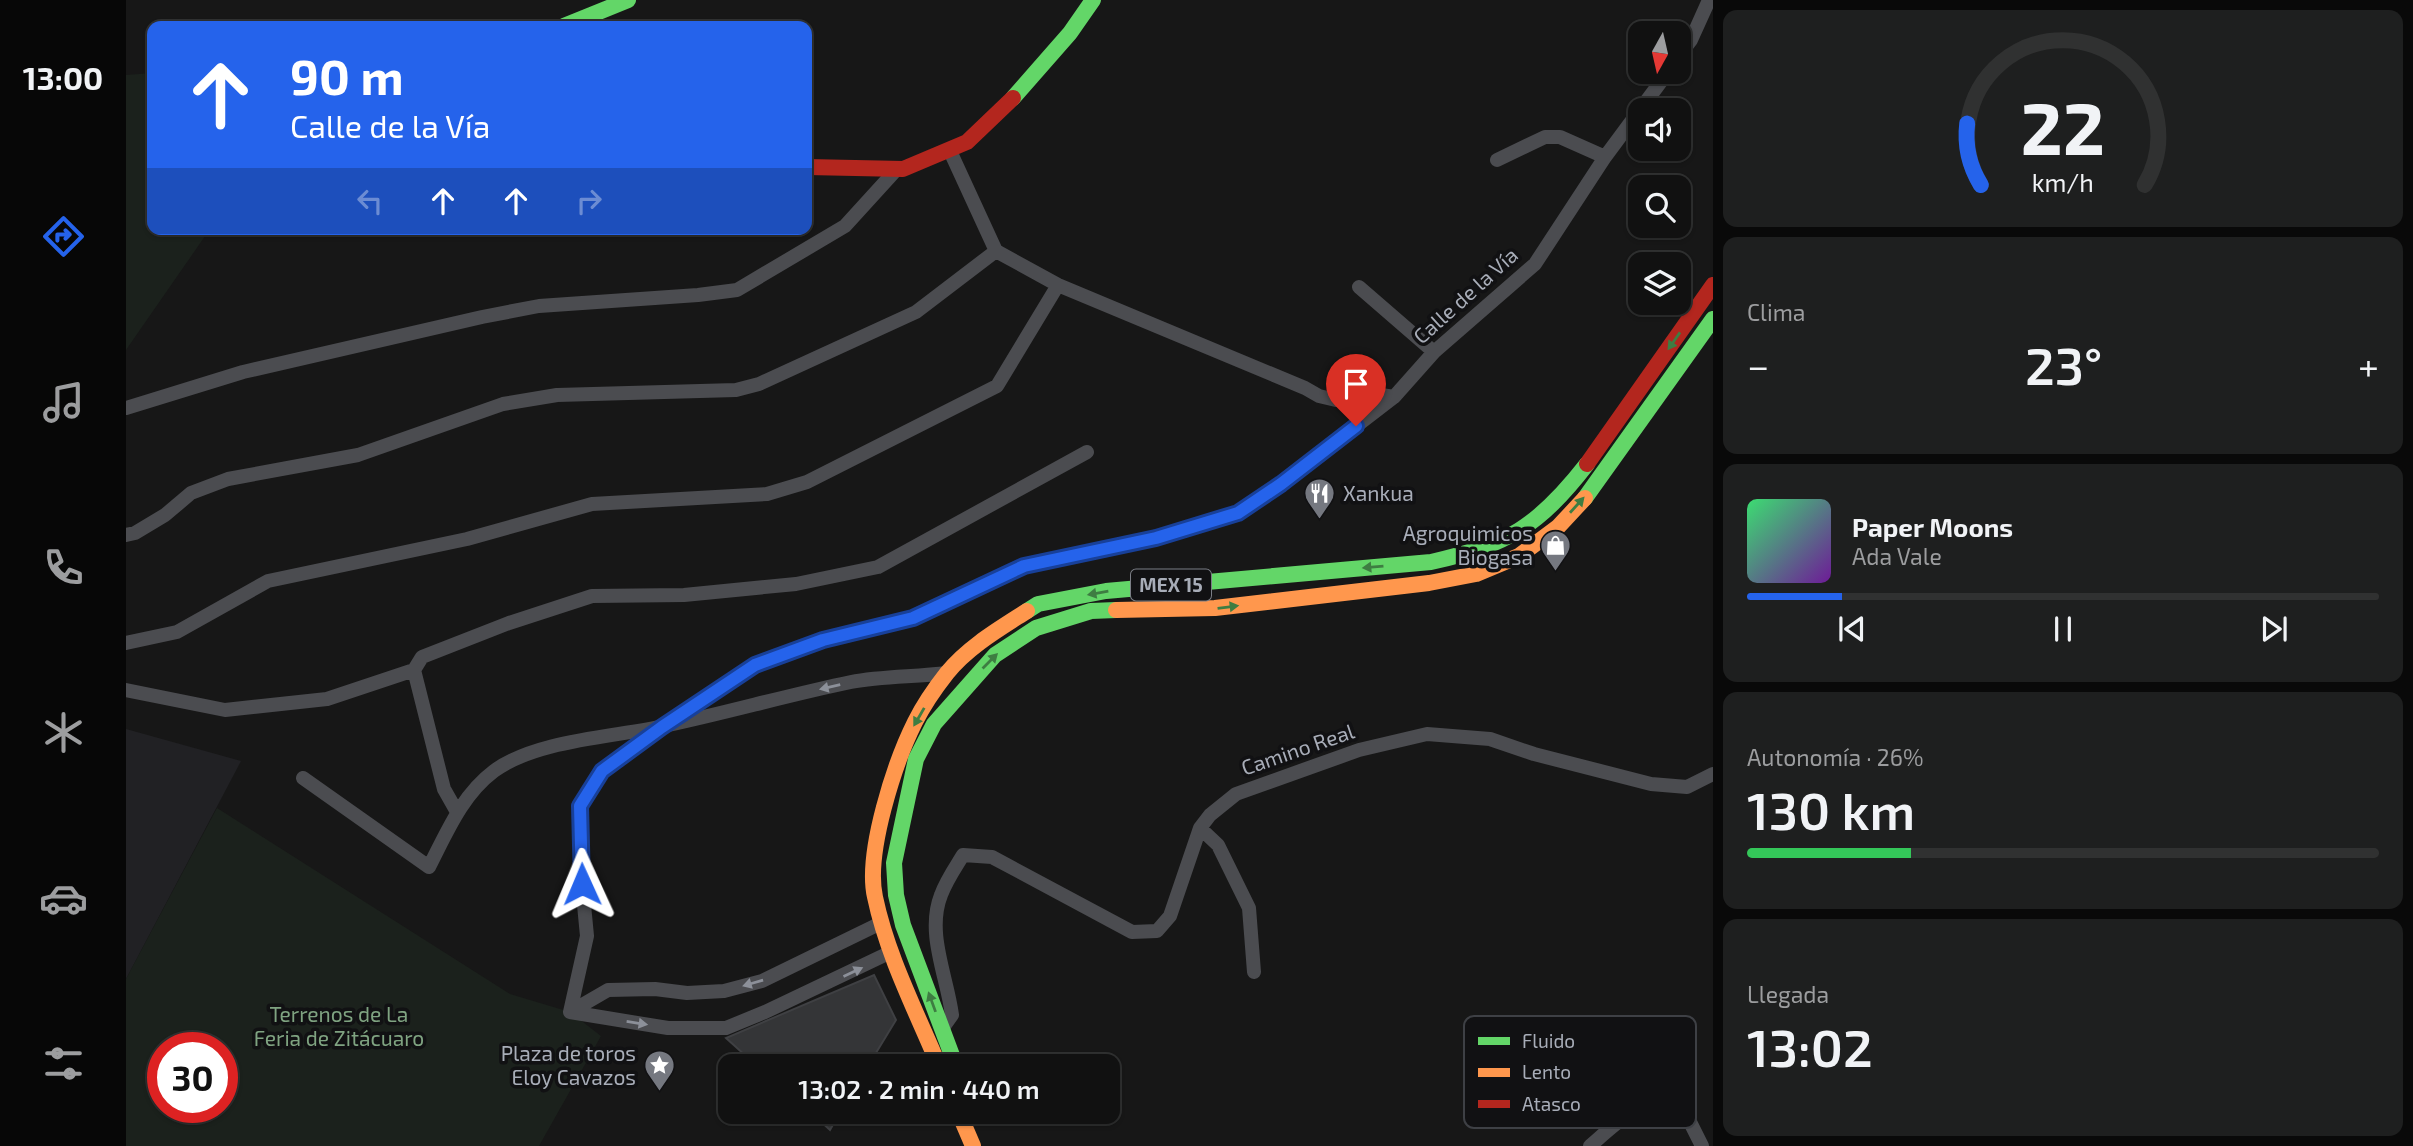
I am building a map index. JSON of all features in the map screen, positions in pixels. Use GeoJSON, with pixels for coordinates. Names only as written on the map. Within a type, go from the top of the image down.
{"type":"FeatureCollection","features":[{"type":"Feature","properties":{"kind":"main road"},"geometry":{"type":"LineString","coordinates":[[576,21],[628,0]]}},
{"type":"Feature","properties":{"kind":"main road"},"geometry":{"type":"LineString","coordinates":[[812,167],[903,169],[967,142],[1019,92],[1070,33],[1093,0]]}},
{"type":"Feature","properties":{"kind":"main road","name":"MEX 15"},"geometry":{"type":"LineString","coordinates":[[934,1054],[881,923],[874,895],[873,874],[878,830],[887,794],[915,721],[947,673],[962,657],[997,630],[1038,604],[1107,591],[1431,562],[1472,553],[1506,539],[1531,523],[1579,475],[1713,285]]}},
{"type":"Feature","properties":{"kind":"main road","name":"MEX 15"},"geometry":{"type":"LineString","coordinates":[[951,1054],[903,925],[896,895],[894,863],[916,759],[934,724],[995,655],[1037,628],[1091,611],[1215,608],[1429,583],[1476,574],[1519,556],[1558,527],[1591,491],[1713,319]]}},
{"type":"Feature","properties":{"kind":"main road"},"geometry":{"type":"LineString","coordinates":[[964,1124],[973,1146]]}},
{"type":"Feature","properties":{"kind":"main road"},"geometry":{"type":"LineString","coordinates":[[979,1124],[988,1146]]}},
{"type":"Feature","properties":{"kind":"street"},"geometry":{"type":"LineString","coordinates":[[1691,40],[1709,0]]}},
{"type":"Feature","properties":{"kind":"street","name":"Calle de la Vía"},"geometry":{"type":"LineString","coordinates":[[570,1012],[587,936],[582,884],[580,806],[602,771],[755,665],[823,640],[913,618],[1024,566],[1156,538],[1238,513],[1281,484],[1394,397],[1434,352],[1535,264],[1605,157],[1659,84]]}},
{"type":"Feature","properties":{"kind":"street"},"geometry":{"type":"LineString","coordinates":[[1497,160],[1545,137],[1560,137],[1605,157]]}},
{"type":"Feature","properties":{"kind":"street"},"geometry":{"type":"LineString","coordinates":[[950,151],[996,251],[1058,285],[1319,396],[1336,400],[1362,392],[1394,397]]}},
{"type":"Feature","properties":{"kind":"street"},"geometry":{"type":"LineString","coordinates":[[126,408],[243,372],[493,315],[540,306],[737,290],[845,226],[896,170]]}},
{"type":"Feature","properties":{"kind":"street"},"geometry":{"type":"LineString","coordinates":[[126,535],[135,533],[165,515],[191,492],[228,479],[358,455],[503,404],[556,395],[736,390],[759,384],[916,312],[996,251]]}},
{"type":"Feature","properties":{"kind":"street"},"geometry":{"type":"LineString","coordinates":[[126,643],[177,632],[268,581],[467,539],[592,503],[767,494],[807,482],[997,386],[1058,285]]}},
{"type":"Feature","properties":{"kind":"street"},"geometry":{"type":"LineString","coordinates":[[1359,286],[1434,352]]}},
{"type":"Feature","properties":{"kind":"street"},"geometry":{"type":"LineString","coordinates":[[126,690],[225,710],[327,699],[414,670],[422,657],[509,623],[592,596],[684,594],[796,584],[878,567],[1087,452]]}},
{"type":"Feature","properties":{"kind":"street"},"geometry":{"type":"LineString","coordinates":[[414,670],[444,789],[457,812]]}},
{"type":"Feature","properties":{"kind":"street"},"geometry":{"type":"LineString","coordinates":[[303,778],[429,867],[457,812],[473,791],[495,770],[537,751],[596,737],[662,727],[854,681],[947,673]]}},
{"type":"Feature","properties":{"kind":"street","name":"Camino Real"},"geometry":{"type":"LineString","coordinates":[[942,1029],[952,1015],[934,928],[936,909],[962,855],[992,857],[1132,932],[1157,931],[1170,916],[1200,828],[1210,815],[1236,794],[1359,750],[1427,734],[1490,739],[1534,754],[1651,784],[1713,787]]}},
{"type":"Feature","properties":{"kind":"street"},"geometry":{"type":"LineString","coordinates":[[1687,787],[1713,774]]}},
{"type":"Feature","properties":{"kind":"street"},"geometry":{"type":"LineString","coordinates":[[1200,828],[1219,845],[1249,908],[1254,972]]}},
{"type":"Feature","properties":{"kind":"street"},"geometry":{"type":"LineString","coordinates":[[570,1012],[608,990],[655,989],[687,993],[724,991],[762,981],[881,923]]}},
{"type":"Feature","properties":{"kind":"street"},"geometry":{"type":"LineString","coordinates":[[570,1012],[668,1028],[726,1028],[891,952]]}},
{"type":"Feature","properties":{"kind":"street"},"geometry":{"type":"LineString","coordinates":[[1590,1146],[1611,1128]]}},
{"type":"Feature","properties":{"kind":"street"},"geometry":{"type":"LineString","coordinates":[[1693,1128],[1702,1146]]}},
{"type":"Feature","properties":{"kind":"shaded area"},"geometry":{"type":"Polygon","coordinates":[[[126,729],[241,761],[126,979],[126,729]]]}},
{"type":"Feature","properties":{"kind":"green space"},"geometry":{"type":"Polygon","coordinates":[[[147,73],[147,235],[206,235],[126,350],[126,75],[147,73]]]}},
{"type":"Feature","properties":{"kind":"green space","name":"Terrenos de La Feria de Zitácuaro"},"geometry":{"type":"Polygon","coordinates":[[[217,808],[510,994],[570,1012],[601,1036],[539,1146],[126,1146],[126,979],[217,808]]]}},
{"type":"Feature","properties":{"kind":"building"},"geometry":{"type":"Polygon","coordinates":[[[874,975],[896,1020],[875,1054],[744,1054],[726,1038],[874,975]]]}},
{"type":"Feature","properties":{"kind":"traffic: fast"},"geometry":{"type":"LineString","coordinates":[[576,21],[628,0]]}},
{"type":"Feature","properties":{"kind":"traffic: fast"},"geometry":{"type":"LineString","coordinates":[[1013,98],[1070,33],[1093,0]]}},
{"type":"Feature","properties":{"kind":"traffic: fast"},"geometry":{"type":"LineString","coordinates":[[1585,498],[1713,319]]}},
{"type":"Feature","properties":{"kind":"traffic: fast"},"geometry":{"type":"LineString","coordinates":[[1027,611],[1038,604],[1106,591],[1431,562],[1458,555],[1501,540],[1519,530],[1553,504],[1587,464]]}},
{"type":"Feature","properties":{"kind":"traffic: fast"},"geometry":{"type":"LineString","coordinates":[[951,1054],[903,925],[896,895],[894,863],[916,759],[934,724],[995,655],[1036,628],[1091,611],[1116,610]]}},
{"type":"Feature","properties":{"kind":"traffic: slow"},"geometry":{"type":"LineString","coordinates":[[1116,610],[1215,608],[1429,583],[1476,574],[1519,556],[1558,527],[1585,498]]}},
{"type":"Feature","properties":{"kind":"traffic: slow"},"geometry":{"type":"LineString","coordinates":[[934,1054],[903,983],[880,919],[873,878],[878,833],[891,783],[907,739],[930,697],[964,655],[1027,611]]}},
{"type":"Feature","properties":{"kind":"traffic: slow"},"geometry":{"type":"LineString","coordinates":[[964,1124],[973,1146]]}},
{"type":"Feature","properties":{"kind":"traffic: jam"},"geometry":{"type":"LineString","coordinates":[[812,167],[903,169],[967,142],[1013,98]]}},
{"type":"Feature","properties":{"kind":"traffic: jam"},"geometry":{"type":"LineString","coordinates":[[1587,464],[1713,285]]}},
{"type":"Feature","properties":{"kind":"place","name":"Xankua"},"geometry":{"type":"Point","coordinates":[1320,521]}},
{"type":"Feature","properties":{"kind":"place","name":"Agroquimicos Biogasa"},"geometry":{"type":"Point","coordinates":[1556,573]}},
{"type":"Feature","properties":{"kind":"place","name":"Plaza de toros Eloy Cavazos"},"geometry":{"type":"Point","coordinates":[659,1093]}},
{"type":"Feature","properties":{"kind":"route"},"geometry":{"type":"LineString","coordinates":[[582,884],[580,806],[602,771],[755,665],[823,640],[913,618],[1024,566],[1156,538],[1238,513],[1281,484],[1356,426]]}}]}
